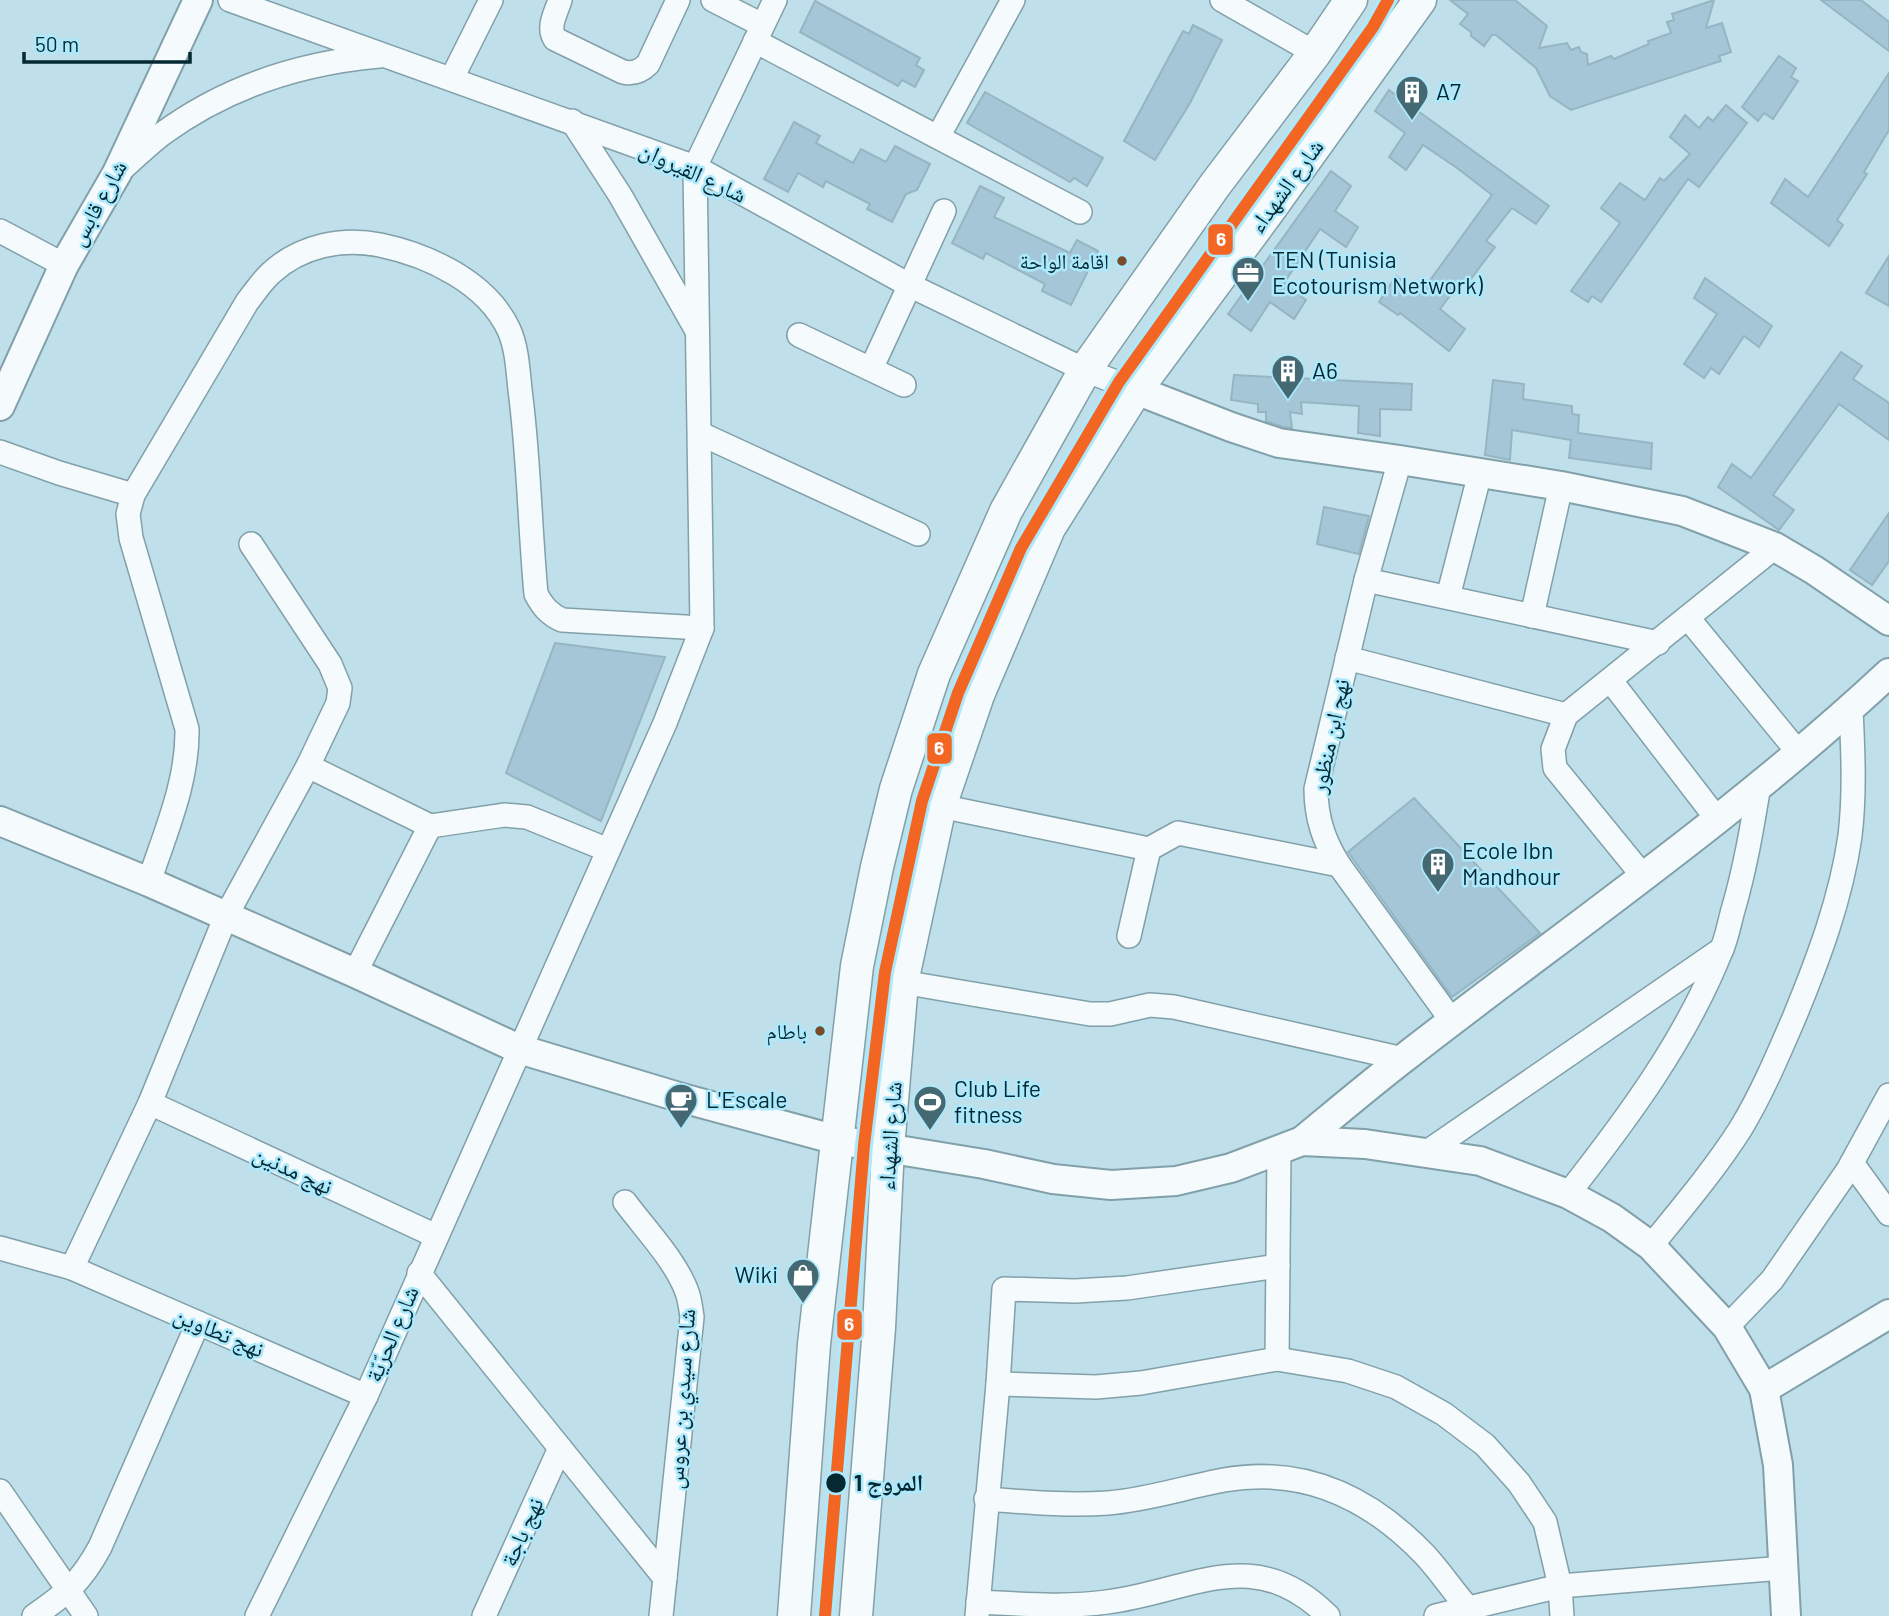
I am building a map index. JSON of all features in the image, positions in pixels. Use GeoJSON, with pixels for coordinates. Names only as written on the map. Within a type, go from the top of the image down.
{"type":"FeatureCollection","features":[{"type":"Feature","properties":{"kind":"main road"},"geometry":{"type":"LineString","coordinates":[[794,1616],[814,1344],[857,966],[896,789],[934,674],[1006,511],[1085,370],[1243,146],[1315,53],[1351,0]]}},
{"type":"Feature","properties":{"kind":"main road","name":"شارع الشهداء"},"geometry":{"type":"LineString","coordinates":[[856,1616],[902,982],[940,806],[978,695],[1049,528],[1136,390],[1267,214],[1420,0]]}},
{"type":"Feature","properties":{"kind":"street","name":"شارع قابس"},"geometry":{"type":"LineString","coordinates":[[0,406],[64,265],[117,173],[198,0]]}},
{"type":"Feature","properties":{"kind":"street","name":"شارع القيروان"},"geometry":{"type":"LineString","coordinates":[[230,0],[695,167],[909,285],[1085,370],[1136,390]]}},
{"type":"Feature","properties":{"kind":"street"},"geometry":{"type":"LineString","coordinates":[[452,78],[491,0]]}},
{"type":"Feature","properties":{"kind":"street"},"geometry":{"type":"LineString","coordinates":[[560,0],[551,25],[555,39],[623,72],[631,73],[638,72],[648,64],[678,0]]}},
{"type":"Feature","properties":{"kind":"street"},"geometry":{"type":"LineString","coordinates":[[713,0],[758,33],[938,137],[1080,212]]}},
{"type":"Feature","properties":{"kind":"street"},"geometry":{"type":"LineString","coordinates":[[149,882],[184,774],[188,751],[187,729],[131,538],[128,514],[133,495],[247,302],[270,274],[293,256],[326,244],[364,242],[394,248],[468,282],[492,305],[509,330],[517,366],[526,437],[536,594],[542,606],[550,615],[562,620],[702,628],[695,167],[775,0]]}},
{"type":"Feature","properties":{"kind":"street"},"geometry":{"type":"LineString","coordinates":[[938,137],[1013,0]]}},
{"type":"Feature","properties":{"kind":"street"},"geometry":{"type":"LineString","coordinates":[[1222,0],[1315,53]]}},
{"type":"Feature","properties":{"kind":"street"},"geometry":{"type":"LineString","coordinates":[[117,173],[162,134],[212,103],[266,79],[320,64],[389,55]]}},
{"type":"Feature","properties":{"kind":"street"},"geometry":{"type":"LineString","coordinates":[[572,121],[620,195],[698,331]]}},
{"type":"Feature","properties":{"kind":"street"},"geometry":{"type":"LineString","coordinates":[[871,369],[944,211]]}},
{"type":"Feature","properties":{"kind":"street"},"geometry":{"type":"LineString","coordinates":[[0,231],[64,265]]}},
{"type":"Feature","properties":{"kind":"street"},"geometry":{"type":"LineString","coordinates":[[799,335],[904,385]]}},
{"type":"Feature","properties":{"kind":"street"},"geometry":{"type":"LineString","coordinates":[[1136,390],[1279,443],[1561,486],[1682,511],[1775,547],[1889,621]]}},
{"type":"Feature","properties":{"kind":"street"},"geometry":{"type":"LineString","coordinates":[[701,434],[918,534]]}},
{"type":"Feature","properties":{"kind":"street"},"geometry":{"type":"LineString","coordinates":[[0,452],[58,473],[133,495]]}},
{"type":"Feature","properties":{"kind":"street","name":"نهج ابن منظور"},"geometry":{"type":"LineString","coordinates":[[1401,460],[1346,657],[1316,789],[1316,807],[1326,844],[1339,865],[1452,1021]]}},
{"type":"Feature","properties":{"kind":"street"},"geometry":{"type":"LineString","coordinates":[[1448,597],[1479,473]]}},
{"type":"Feature","properties":{"kind":"street"},"geometry":{"type":"LineString","coordinates":[[1532,616],[1561,486]]}},
{"type":"Feature","properties":{"kind":"street"},"geometry":{"type":"LineString","coordinates":[[72,1268],[150,1103],[226,916],[308,766],[338,703],[340,688],[330,664],[251,544]]}},
{"type":"Feature","properties":{"kind":"street"},"geometry":{"type":"LineString","coordinates":[[1643,876],[1555,768],[1553,749],[1566,715],[1775,547]]}},
{"type":"Feature","properties":{"kind":"street"},"geometry":{"type":"LineString","coordinates":[[1366,580],[1658,643]]}},
{"type":"Feature","properties":{"kind":"street"},"geometry":{"type":"LineString","coordinates":[[1688,618],[1798,752]]}},
{"type":"Feature","properties":{"kind":"street","name":"شارع الحرّيّة"},"geometry":{"type":"LineString","coordinates":[[257,1616],[366,1396],[665,723],[702,628]]}},
{"type":"Feature","properties":{"kind":"street"},"geometry":{"type":"LineString","coordinates":[[1346,657],[1566,715]]}},
{"type":"Feature","properties":{"kind":"street"},"geometry":{"type":"LineString","coordinates":[[0,821],[149,882],[355,972],[519,1049],[682,1098],[837,1140],[984,1164],[1053,1179],[1111,1185],[1176,1181],[1231,1168],[1290,1146],[1717,819],[1851,709],[1889,673]]}},
{"type":"Feature","properties":{"kind":"street"},"geometry":{"type":"LineString","coordinates":[[1611,681],[1717,819]]}},
{"type":"Feature","properties":{"kind":"street"},"geometry":{"type":"LineString","coordinates":[[1651,1246],[1693,1194],[1741,1127],[1775,1062],[1806,988],[1833,913],[1850,836],[1853,774],[1851,709]]}},
{"type":"Feature","properties":{"kind":"street"},"geometry":{"type":"LineString","coordinates":[[308,766],[430,826],[504,815],[527,817],[608,850]]}},
{"type":"Feature","properties":{"kind":"street"},"geometry":{"type":"LineString","coordinates":[[1568,1194],[1655,1077],[1694,1011],[1722,949],[1747,860],[1759,785]]}},
{"type":"Feature","properties":{"kind":"street"},"geometry":{"type":"LineString","coordinates":[[940,806],[1149,849],[1178,833],[1339,865]]}},
{"type":"Feature","properties":{"kind":"street"},"geometry":{"type":"LineString","coordinates":[[355,972],[430,826]]}},
{"type":"Feature","properties":{"kind":"street"},"geometry":{"type":"LineString","coordinates":[[1129,936],[1149,849]]}},
{"type":"Feature","properties":{"kind":"street"},"geometry":{"type":"LineString","coordinates":[[1427,1152],[1722,949]]}},
{"type":"Feature","properties":{"kind":"street"},"geometry":{"type":"LineString","coordinates":[[902,982],[1090,1014],[1110,1014],[1150,1005],[1174,1006],[1403,1059]]}},
{"type":"Feature","properties":{"kind":"street"},"geometry":{"type":"LineString","coordinates":[[1727,1327],[1772,1280],[1852,1163],[1889,1095]]}},
{"type":"Feature","properties":{"kind":"street","name":"نهج مدنين"},"geometry":{"type":"LineString","coordinates":[[150,1103],[436,1236]]}},
{"type":"Feature","properties":{"kind":"street"},"geometry":{"type":"LineString","coordinates":[[1290,1146],[1365,1144],[1480,1161],[1568,1194],[1612,1218],[1651,1246],[1727,1327],[1764,1390],[1778,1465],[1786,1616]]}},
{"type":"Feature","properties":{"kind":"street"},"geometry":{"type":"LineString","coordinates":[[1277,1359],[1278,1266],[1290,1146]]}},
{"type":"Feature","properties":{"kind":"street"},"geometry":{"type":"LineString","coordinates":[[1852,1163],[1889,1214]]}},
{"type":"Feature","properties":{"kind":"street","name":"شارع سيدي بن عروس"},"geometry":{"type":"LineString","coordinates":[[625,1202],[678,1275],[688,1294],[692,1317],[661,1616]]}},
{"type":"Feature","properties":{"kind":"street","name":"نهج تطاوين"},"geometry":{"type":"LineString","coordinates":[[0,1248],[72,1268],[366,1396]]}},
{"type":"Feature","properties":{"kind":"street"},"geometry":{"type":"LineString","coordinates":[[1278,1266],[1127,1288],[1075,1291],[1004,1289],[977,1609],[1105,1602],[1232,1574],[1263,1577],[1296,1590],[1328,1616]]}},
{"type":"Feature","properties":{"kind":"street"},"geometry":{"type":"LineString","coordinates":[[419,1273],[665,1578]]}},
{"type":"Feature","properties":{"kind":"street"},"geometry":{"type":"LineString","coordinates":[[1764,1390],[1889,1314]]}},
{"type":"Feature","properties":{"kind":"street"},"geometry":{"type":"LineString","coordinates":[[34,1616],[70,1591],[87,1570],[100,1547],[198,1323]]}},
{"type":"Feature","properties":{"kind":"street"},"geometry":{"type":"LineString","coordinates":[[998,1384],[1107,1386],[1196,1374],[1277,1359],[1348,1371],[1396,1387],[1444,1414],[1485,1446],[1519,1483],[1545,1522],[1560,1586],[1562,1616]]}},
{"type":"Feature","properties":{"kind":"street","name":"نهج باجة"},"geometry":{"type":"LineString","coordinates":[[484,1616],[560,1448]]}},
{"type":"Feature","properties":{"kind":"street"},"geometry":{"type":"LineString","coordinates":[[986,1499],[1110,1503],[1240,1478],[1267,1476],[1314,1482],[1358,1500],[1394,1527],[1425,1555],[1468,1612]]}},
{"type":"Feature","properties":{"kind":"street"},"geometry":{"type":"LineString","coordinates":[[0,1491],[86,1616]]}},
{"type":"Feature","properties":{"kind":"street"},"geometry":{"type":"LineString","coordinates":[[1436,1616],[1468,1612],[1560,1586],[1783,1568]]}},
{"type":"Feature","properties":{"kind":"building"},"geometry":{"type":"Polygon","coordinates":[[[1450,0],[1515,0],[1547,26],[1539,48],[1567,43],[1571,50],[1579,47],[1581,52],[1587,54],[1588,65],[1611,56],[1614,59],[1649,44],[1648,41],[1671,33],[1667,22],[1674,20],[1672,14],[1714,0],[1706,28],[1722,23],[1731,52],[1719,56],[1721,61],[1571,110],[1550,96],[1536,68],[1496,35],[1492,35],[1484,46],[1471,36],[1471,32],[1460,24],[1468,14],[1450,0]]]}},
{"type":"Feature","properties":{"kind":"building"},"geometry":{"type":"Polygon","coordinates":[[[1821,0],[1861,0],[1889,22],[1889,51],[1821,0]]]}},
{"type":"Feature","properties":{"kind":"building"},"geometry":{"type":"Polygon","coordinates":[[[815,1],[920,58],[916,65],[924,70],[915,87],[902,80],[898,86],[800,32],[815,1]]]}},
{"type":"Feature","properties":{"kind":"building"},"geometry":{"type":"Polygon","coordinates":[[[1193,25],[1222,40],[1190,103],[1155,160],[1124,141],[1183,31],[1189,34],[1193,25]]]}},
{"type":"Feature","properties":{"kind":"building"},"geometry":{"type":"Polygon","coordinates":[[[1779,56],[1796,68],[1791,77],[1798,81],[1773,119],[1764,113],[1758,121],[1742,107],[1779,56]]]}},
{"type":"Feature","properties":{"kind":"building"},"geometry":{"type":"Polygon","coordinates":[[[1889,73],[1889,130],[1864,172],[1867,174],[1837,220],[1843,225],[1829,246],[1771,203],[1785,179],[1808,197],[1889,73]]]}},
{"type":"Feature","properties":{"kind":"building"},"geometry":{"type":"Polygon","coordinates":[[[1389,90],[1549,206],[1536,224],[1512,208],[1486,241],[1495,247],[1467,284],[1462,280],[1440,309],[1465,329],[1449,351],[1400,313],[1398,315],[1379,302],[1396,276],[1420,294],[1492,195],[1423,145],[1406,170],[1389,157],[1405,133],[1375,111],[1389,90]]]}},
{"type":"Feature","properties":{"kind":"building"},"geometry":{"type":"Polygon","coordinates":[[[985,92],[1103,158],[1087,186],[1074,178],[1070,182],[967,123],[985,92]]]}},
{"type":"Feature","properties":{"kind":"building"},"geometry":{"type":"Polygon","coordinates":[[[1726,105],[1747,123],[1699,187],[1688,179],[1601,302],[1592,296],[1588,302],[1571,291],[1620,223],[1601,208],[1620,183],[1645,200],[1660,178],[1664,181],[1690,154],[1670,137],[1685,115],[1699,128],[1708,117],[1713,121],[1726,105]]]}},
{"type":"Feature","properties":{"kind":"building"},"geometry":{"type":"Polygon","coordinates":[[[794,122],[820,136],[816,143],[853,163],[861,149],[886,162],[895,146],[930,164],[917,190],[906,194],[892,222],[867,209],[870,204],[826,181],[823,187],[798,173],[788,192],[764,179],[794,122]]]}},
{"type":"Feature","properties":{"kind":"building"},"geometry":{"type":"Polygon","coordinates":[[[1331,171],[1351,186],[1335,211],[1358,227],[1346,247],[1320,229],[1284,283],[1306,300],[1294,319],[1270,302],[1251,331],[1228,314],[1331,171]]]}},
{"type":"Feature","properties":{"kind":"building"},"geometry":{"type":"Polygon","coordinates":[[[980,186],[1004,198],[994,217],[1070,253],[1077,240],[1098,251],[1071,305],[1042,291],[1045,284],[986,253],[983,259],[952,243],[980,186]]]}},
{"type":"Feature","properties":{"kind":"building"},"geometry":{"type":"Polygon","coordinates":[[[1889,256],[1889,306],[1866,293],[1889,256]]]}},
{"type":"Feature","properties":{"kind":"building"},"geometry":{"type":"Polygon","coordinates":[[[1705,278],[1772,326],[1759,347],[1744,336],[1719,374],[1711,368],[1704,378],[1684,364],[1717,314],[1694,298],[1705,278]]]}},
{"type":"Feature","properties":{"kind":"building"},"geometry":{"type":"Polygon","coordinates":[[[1841,352],[1862,366],[1853,379],[1889,403],[1889,440],[1839,404],[1773,495],[1794,510],[1779,530],[1718,487],[1732,464],[1751,478],[1841,352]]]}},
{"type":"Feature","properties":{"kind":"building"},"geometry":{"type":"Polygon","coordinates":[[[1234,375],[1412,384],[1411,410],[1380,409],[1380,436],[1358,433],[1359,406],[1301,402],[1302,414],[1290,412],[1292,428],[1283,427],[1266,421],[1266,412],[1258,412],[1258,404],[1231,400],[1234,375]]]}},
{"type":"Feature","properties":{"kind":"building"},"geometry":{"type":"Polygon","coordinates":[[[1493,380],[1524,384],[1523,399],[1572,406],[1572,414],[1579,415],[1578,433],[1652,443],[1651,469],[1569,458],[1571,440],[1512,430],[1510,460],[1485,455],[1493,380]]]}},
{"type":"Feature","properties":{"kind":"building"},"geometry":{"type":"Polygon","coordinates":[[[1324,507],[1369,516],[1359,554],[1317,544],[1324,507]]]}},
{"type":"Feature","properties":{"kind":"building"},"geometry":{"type":"Polygon","coordinates":[[[1889,513],[1889,561],[1872,585],[1850,570],[1889,513]]]}},
{"type":"Feature","properties":{"kind":"building"},"geometry":{"type":"Polygon","coordinates":[[[555,643],[665,657],[601,821],[506,773],[555,643]]]}},
{"type":"Feature","properties":{"kind":"building","name":"Ecole Ibn Mandhour"},"geometry":{"type":"Polygon","coordinates":[[[1414,798],[1540,933],[1452,997],[1348,852],[1414,798]]]}},
{"type":"Feature","properties":{"kind":"transit line","name":"6"},"geometry":{"type":"LineString","coordinates":[[825,1616],[864,1145],[885,972],[922,801],[958,693],[1021,548],[1119,382],[1373,27],[1388,0]]}},
{"type":"Feature","properties":{"kind":"place","name":"A7"},"geometry":{"type":"Point","coordinates":[1412,122]}},
{"type":"Feature","properties":{"kind":"place","name":"اقامة الواحة"},"geometry":{"type":"Point","coordinates":[1122,261]}},
{"type":"Feature","properties":{"kind":"place","name":"TEN (Tunisia Ecotourism Network)"},"geometry":{"type":"Point","coordinates":[1248,303]}},
{"type":"Feature","properties":{"kind":"place","name":"A6"},"geometry":{"type":"Point","coordinates":[1288,401]}},
{"type":"Feature","properties":{"kind":"place","name":"Ecole Ibn Mandhour"},"geometry":{"type":"Point","coordinates":[1438,894]}},
{"type":"Feature","properties":{"kind":"place","name":"باطام"},"geometry":{"type":"Point","coordinates":[820,1031]}},
{"type":"Feature","properties":{"kind":"place","name":"L'Escale"},"geometry":{"type":"Point","coordinates":[681,1130]}},
{"type":"Feature","properties":{"kind":"place","name":"Club Life fitness"},"geometry":{"type":"Point","coordinates":[930,1132]}},
{"type":"Feature","properties":{"kind":"place","name":"Wiki"},"geometry":{"type":"Point","coordinates":[803,1305]}},
{"type":"Feature","properties":{"kind":"place","name":"المروج 1"},"geometry":{"type":"Point","coordinates":[836,1483]}}]}
